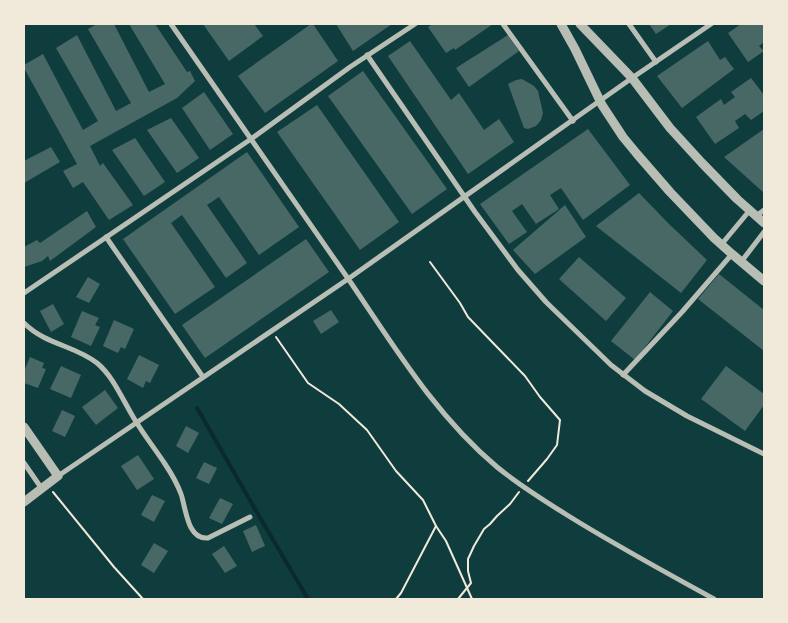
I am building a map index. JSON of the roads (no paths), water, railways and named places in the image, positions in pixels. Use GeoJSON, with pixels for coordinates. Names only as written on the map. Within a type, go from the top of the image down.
{"type":"FeatureCollection","features":[{"type":"Feature","properties":{"kind":"street"},"geometry":{"type":"LineString","coordinates":[[171,24],[405,363],[438,406],[482,454],[523,486],[594,531],[714,599]]}},
{"type":"Feature","properties":{"kind":"street"},"geometry":{"type":"LineString","coordinates":[[24,293],[251,139],[367,55],[415,24]]}},
{"type":"Feature","properties":{"kind":"street"},"geometry":{"type":"LineString","coordinates":[[503,24],[573,121]]}},
{"type":"Feature","properties":{"kind":"street"},"geometry":{"type":"LineString","coordinates":[[561,24],[600,101],[623,136],[645,164],[721,245],[764,281]]}},
{"type":"Feature","properties":{"kind":"street"},"geometry":{"type":"LineString","coordinates":[[580,24],[632,78],[660,115],[717,180],[764,222]]}},
{"type":"Feature","properties":{"kind":"street"},"geometry":{"type":"LineString","coordinates":[[629,24],[656,62]]}},
{"type":"Feature","properties":{"kind":"street"},"geometry":{"type":"LineString","coordinates":[[24,502],[58,476],[465,198],[632,78],[711,24]]}},
{"type":"Feature","properties":{"kind":"street"},"geometry":{"type":"LineString","coordinates":[[367,55],[506,255],[542,297],[601,355],[623,375],[645,391],[676,410],[764,454]]}},
{"type":"Feature","properties":{"kind":"street"},"geometry":{"type":"LineString","coordinates":[[721,245],[753,213],[764,210]]}},
{"type":"Feature","properties":{"kind":"street"},"geometry":{"type":"LineString","coordinates":[[741,262],[764,232]]}},
{"type":"Feature","properties":{"kind":"street"},"geometry":{"type":"LineString","coordinates":[[106,237],[203,378]]}},
{"type":"Feature","properties":{"kind":"street"},"geometry":{"type":"LineString","coordinates":[[623,375],[682,312],[732,254]]}},
{"type":"Feature","properties":{"kind":"street"},"geometry":{"type":"LineString","coordinates":[[24,324],[36,334],[84,355],[102,367],[136,423],[175,480],[183,499],[190,526],[197,536],[208,538],[250,518]]}},
{"type":"Feature","properties":{"kind":"street"},"geometry":{"type":"LineString","coordinates":[[24,427],[58,476]]}},
{"type":"Feature","properties":{"kind":"street"},"geometry":{"type":"LineString","coordinates":[[24,463],[45,486]]}},
{"type":"Feature","properties":{"kind":"waterway"},"geometry":{"type":"LineString","coordinates":[[197,408],[308,599]]}}]}
